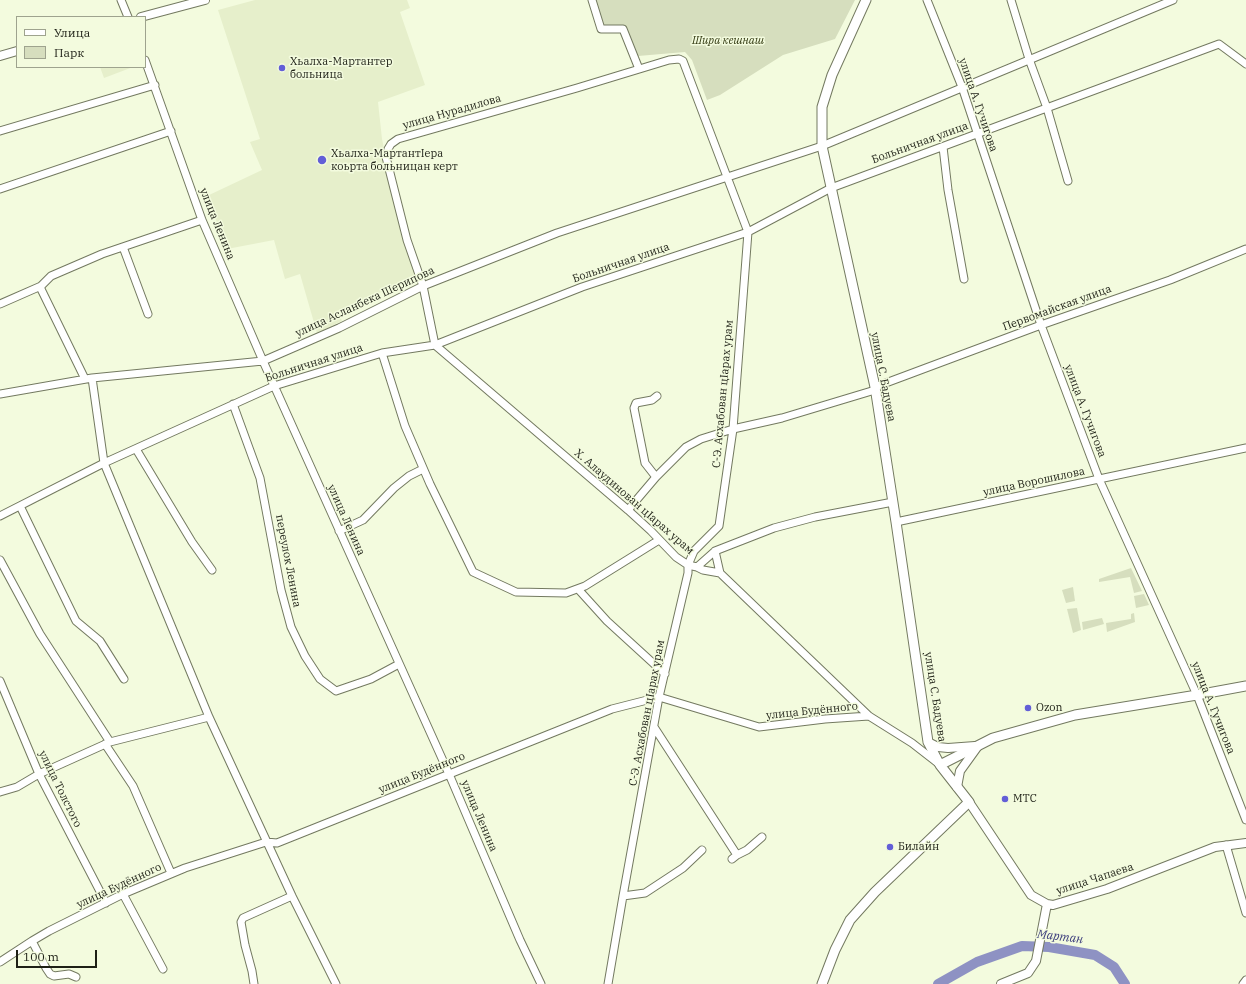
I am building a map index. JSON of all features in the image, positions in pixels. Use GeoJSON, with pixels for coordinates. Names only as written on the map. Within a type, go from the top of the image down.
{"type":"FeatureCollection","features":[{"type":"Feature","properties":{"kind":"main road","name":"улица С. Бадуева"},"geometry":{"type":"LineString","coordinates":[[866,0],[832,75],[824,100],[822,107],[822,146],[875,388],[928,742],[940,765],[970,802]]}},
{"type":"Feature","properties":{"kind":"main road"},"geometry":{"type":"LineString","coordinates":[[940,765],[993,738],[1074,714],[1246,686]]}},
{"type":"Feature","properties":{"kind":"main road"},"geometry":{"type":"LineString","coordinates":[[822,984],[835,950],[850,920],[875,892],[970,802]]}},
{"type":"Feature","properties":{"kind":"street"},"geometry":{"type":"LineString","coordinates":[[121,0],[128,16]]}},
{"type":"Feature","properties":{"kind":"street"},"geometry":{"type":"LineString","coordinates":[[144,16],[205,0]]}},
{"type":"Feature","properties":{"kind":"street"},"geometry":{"type":"LineString","coordinates":[[592,0],[601,29],[623,30],[639,69]]}},
{"type":"Feature","properties":{"kind":"street","name":"улица А. Гучигова"},"geometry":{"type":"LineString","coordinates":[[927,0],[962,87],[1041,325],[1099,479],[1197,695],[1246,820]]}},
{"type":"Feature","properties":{"kind":"street"},"geometry":{"type":"LineString","coordinates":[[1011,0],[1029,59],[1047,108],[1068,181]]}},
{"type":"Feature","properties":{"kind":"street","name":"улица Асланбека Шерипова"},"geometry":{"type":"LineString","coordinates":[[0,394],[89,378],[263,361],[338,328],[423,286],[557,233],[822,146],[1173,0]]}},
{"type":"Feature","properties":{"kind":"street","name":"Больничная улица"},"geometry":{"type":"LineString","coordinates":[[0,516],[104,463],[274,386],[382,353],[435,345],[582,287],[748,232],[831,188],[1219,44],[1246,64]]}},
{"type":"Feature","properties":{"kind":"street"},"geometry":{"type":"LineString","coordinates":[[0,56],[16,51]]}},
{"type":"Feature","properties":{"kind":"street","name":"С-Э. Асхабован цIарах урам"},"geometry":{"type":"LineString","coordinates":[[608,984],[659,697],[688,573],[688,564],[694,551],[719,526],[734,429],[748,232],[683,61],[680,59],[669,60],[639,69]]}},
{"type":"Feature","properties":{"kind":"street","name":"улица Ленина"},"geometry":{"type":"LineString","coordinates":[[146,62],[202,220],[274,386],[449,774],[541,984]]}},
{"type":"Feature","properties":{"kind":"street","name":"улица Нурадилова"},"geometry":{"type":"LineString","coordinates":[[423,286],[407,240],[386,157],[391,144],[398,139],[407,136],[569,91],[639,69]]}},
{"type":"Feature","properties":{"kind":"street"},"geometry":{"type":"LineString","coordinates":[[0,131],[155,85]]}},
{"type":"Feature","properties":{"kind":"street"},"geometry":{"type":"LineString","coordinates":[[0,189],[171,131]]}},
{"type":"Feature","properties":{"kind":"street"},"geometry":{"type":"LineString","coordinates":[[943,146],[948,190],[964,279]]}},
{"type":"Feature","properties":{"kind":"street"},"geometry":{"type":"LineString","coordinates":[[0,304],[41,286],[51,276],[102,254],[202,220]]}},
{"type":"Feature","properties":{"kind":"street"},"geometry":{"type":"LineString","coordinates":[[123,247],[148,314]]}},
{"type":"Feature","properties":{"kind":"street","name":"Первомайская улица"},"geometry":{"type":"LineString","coordinates":[[628,510],[656,477],[686,447],[701,439],[734,429],[782,418],[875,388],[1041,325],[1170,280],[1246,249]]}},
{"type":"Feature","properties":{"kind":"street"},"geometry":{"type":"LineString","coordinates":[[41,286],[41,290],[89,378],[104,463],[209,717],[266,842],[336,984]]}},
{"type":"Feature","properties":{"kind":"street"},"geometry":{"type":"LineString","coordinates":[[423,286],[435,345]]}},
{"type":"Feature","properties":{"kind":"street","name":"Х. Алаудинован цIарах урам"},"geometry":{"type":"LineString","coordinates":[[435,345],[628,510],[676,557],[703,570],[720,573]]}},
{"type":"Feature","properties":{"kind":"street"},"geometry":{"type":"LineString","coordinates":[[382,353],[405,426],[423,469],[473,572],[516,592],[566,593],[585,586],[659,540]]}},
{"type":"Feature","properties":{"kind":"street"},"geometry":{"type":"LineString","coordinates":[[656,477],[645,463],[634,408],[636,403],[652,400],[657,396]]}},
{"type":"Feature","properties":{"kind":"street","name":"переулок Ленина"},"geometry":{"type":"LineString","coordinates":[[233,404],[260,478],[281,590],[291,627],[305,656],[320,679],[336,691],[371,679],[399,664]]}},
{"type":"Feature","properties":{"kind":"street","name":"улица Ворошилова"},"geometry":{"type":"LineString","coordinates":[[896,522],[1246,448]]}},
{"type":"Feature","properties":{"kind":"street"},"geometry":{"type":"LineString","coordinates":[[136,449],[192,542],[212,570]]}},
{"type":"Feature","properties":{"kind":"street"},"geometry":{"type":"LineString","coordinates":[[339,531],[363,520],[394,488],[409,476],[423,469]]}},
{"type":"Feature","properties":{"kind":"street"},"geometry":{"type":"LineString","coordinates":[[697,567],[715,550],[788,524],[893,502]]}},
{"type":"Feature","properties":{"kind":"street"},"geometry":{"type":"LineString","coordinates":[[20,506],[76,621],[100,641],[124,679]]}},
{"type":"Feature","properties":{"kind":"street"},"geometry":{"type":"LineString","coordinates":[[715,550],[720,573],[869,716],[912,743],[940,765]]}},
{"type":"Feature","properties":{"kind":"street"},"geometry":{"type":"LineString","coordinates":[[0,560],[40,634],[133,786],[171,873]]}},
{"type":"Feature","properties":{"kind":"street"},"geometry":{"type":"LineString","coordinates":[[578,589],[607,620],[665,674]]}},
{"type":"Feature","properties":{"kind":"street","name":"улица Толстого"},"geometry":{"type":"LineString","coordinates":[[0,681],[39,774],[106,903]]}},
{"type":"Feature","properties":{"kind":"street","name":"улица Будённого"},"geometry":{"type":"LineString","coordinates":[[0,962],[32,941],[123,894],[171,873],[266,842],[277,843],[612,709],[659,697],[759,727],[825,719],[869,716]]}},
{"type":"Feature","properties":{"kind":"street"},"geometry":{"type":"LineString","coordinates":[[0,792],[17,787],[39,774],[108,743],[209,717]]}},
{"type":"Feature","properties":{"kind":"street"},"geometry":{"type":"LineString","coordinates":[[654,727],[734,857],[747,850],[762,837]]}},
{"type":"Feature","properties":{"kind":"street"},"geometry":{"type":"LineString","coordinates":[[928,742],[938,747],[948,748],[978,746]]}},
{"type":"Feature","properties":{"kind":"street"},"geometry":{"type":"LineString","coordinates":[[957,787],[960,771],[978,746]]}},
{"type":"Feature","properties":{"kind":"street","name":"улица Чапаева"},"geometry":{"type":"LineString","coordinates":[[970,802],[1031,895],[1047,904],[1053,905],[1107,889],[1215,846],[1246,843]]}},
{"type":"Feature","properties":{"kind":"street"},"geometry":{"type":"LineString","coordinates":[[1226,845],[1246,913]]}},
{"type":"Feature","properties":{"kind":"street"},"geometry":{"type":"LineString","coordinates":[[623,896],[645,893],[683,868],[702,850]]}},
{"type":"Feature","properties":{"kind":"street"},"geometry":{"type":"LineString","coordinates":[[123,894],[163,969]]}},
{"type":"Feature","properties":{"kind":"street"},"geometry":{"type":"LineString","coordinates":[[254,984],[252,971],[244,945],[241,922],[243,918],[292,896]]}},
{"type":"Feature","properties":{"kind":"street"},"geometry":{"type":"LineString","coordinates":[[1001,984],[1028,973],[1036,961],[1047,904]]}},
{"type":"Feature","properties":{"kind":"street"},"geometry":{"type":"LineString","coordinates":[[32,941],[50,974],[54,976],[69,974],[76,977]]}},
{"type":"Feature","properties":{"kind":"street"},"geometry":{"type":"LineString","coordinates":[[1243,984],[1246,980]]}},
{"type":"Feature","properties":{"kind":"shaded area","name":"Хьалха-МартантIера коьрта больницан керт"},"geometry":{"type":"Polygon","coordinates":[[[255,0],[407,0],[410,8],[400,12],[425,85],[378,102],[382,139],[390,178],[418,276],[338,311],[342,321],[317,333],[300,274],[285,279],[274,240],[227,249],[207,196],[262,170],[250,142],[260,139],[218,10],[255,0]]]}},
{"type":"Feature","properties":{"kind":"shaded area"},"geometry":{"type":"Polygon","coordinates":[[[100,68],[130,68],[104,78],[100,68]]]}},
{"type":"Feature","properties":{"kind":"green space","name":"Шира кешнаш"},"geometry":{"type":"Polygon","coordinates":[[[596,0],[855,0],[835,39],[783,55],[720,95],[707,100],[692,60],[685,52],[638,56],[624,25],[603,26],[596,0]]]}},
{"type":"Feature","properties":{"kind":"green space"},"geometry":{"type":"Polygon","coordinates":[[[1131,568],[1142,591],[1134,593],[1130,577],[1099,582],[1099,579],[1131,568]]]}},
{"type":"Feature","properties":{"kind":"green space"},"geometry":{"type":"Polygon","coordinates":[[[1073,587],[1075,601],[1066,603],[1062,590],[1073,587]]]}},
{"type":"Feature","properties":{"kind":"green space"},"geometry":{"type":"Polygon","coordinates":[[[1144,594],[1149,605],[1136,608],[1134,596],[1144,594]]]}},
{"type":"Feature","properties":{"kind":"green space"},"geometry":{"type":"Polygon","coordinates":[[[1077,608],[1081,630],[1073,633],[1067,609],[1077,608]]]}},
{"type":"Feature","properties":{"kind":"green space"},"geometry":{"type":"Polygon","coordinates":[[[1134,613],[1135,622],[1107,632],[1106,623],[1131,619],[1131,614],[1134,613]]]}},
{"type":"Feature","properties":{"kind":"green space"},"geometry":{"type":"Polygon","coordinates":[[[1102,618],[1104,624],[1083,630],[1082,622],[1102,618]]]}},
{"type":"Feature","properties":{"kind":"waterway","name":"Мартан"},"geometry":{"type":"LineString","coordinates":[[938,984],[977,962],[1022,946],[1049,947],[1095,955],[1114,967],[1125,984]]}},
{"type":"Feature","properties":{"kind":"place","name":"Хьалха-Мартантер больница"},"geometry":{"type":"Point","coordinates":[282,68]}},
{"type":"Feature","properties":{"kind":"place","name":"Хьалха-МартантIера коьрта больницан керт"},"geometry":{"type":"Point","coordinates":[322,160]}},
{"type":"Feature","properties":{"kind":"place","name":"Ozon"},"geometry":{"type":"Point","coordinates":[1028,708]}},
{"type":"Feature","properties":{"kind":"place","name":"МТС"},"geometry":{"type":"Point","coordinates":[1005,799]}},
{"type":"Feature","properties":{"kind":"place","name":"Билайн"},"geometry":{"type":"Point","coordinates":[890,847]}}]}
